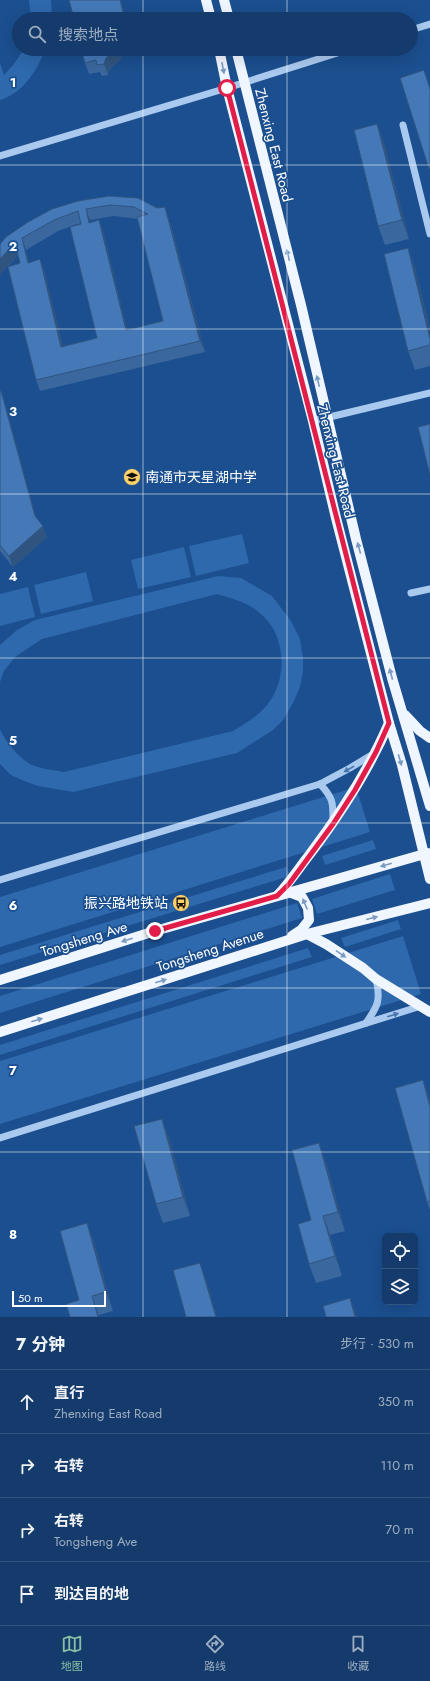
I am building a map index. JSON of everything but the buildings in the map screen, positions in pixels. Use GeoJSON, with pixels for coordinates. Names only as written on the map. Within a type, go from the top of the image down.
{"type":"FeatureCollection","features":[{"type":"Feature","properties":{"kind":"main road"},"geometry":{"type":"LineString","coordinates":[[206,0],[209,12]]}},
{"type":"Feature","properties":{"kind":"main road"},"geometry":{"type":"LineString","coordinates":[[224,0],[227,12]]}},
{"type":"Feature","properties":{"kind":"main road","name":"Zhenxing East Road"},"geometry":{"type":"LineString","coordinates":[[220,56],[227,88],[389,723],[427,853],[430,879]]}},
{"type":"Feature","properties":{"kind":"main road","name":"Zhenxing East Road"},"geometry":{"type":"LineString","coordinates":[[238,56],[301,305],[326,418],[356,539],[402,712],[430,806]]}},
{"type":"Feature","properties":{"kind":"main road"},"geometry":{"type":"LineString","coordinates":[[402,712],[420,731],[430,738]]}},
{"type":"Feature","properties":{"kind":"main road"},"geometry":{"type":"LineString","coordinates":[[277,896],[289,884],[333,824],[355,790],[376,752],[389,723]]}},
{"type":"Feature","properties":{"kind":"main road","name":"Tongsheng Ave"},"geometry":{"type":"LineString","coordinates":[[0,980],[155,931],[427,853]]}},
{"type":"Feature","properties":{"kind":"main road"},"geometry":{"type":"LineString","coordinates":[[284,942],[301,930],[309,920],[308,908],[302,897],[290,892]]}},
{"type":"Feature","properties":{"kind":"main road","name":"Tongsheng Avenue"},"geometry":{"type":"LineString","coordinates":[[0,1032],[307,934],[430,903]]}},
{"type":"Feature","properties":{"kind":"main road"},"geometry":{"type":"LineString","coordinates":[[307,934],[326,944],[363,968],[376,980],[430,1012]]}},
{"type":"Feature","properties":{"kind":"street"},"geometry":{"type":"LineString","coordinates":[[418,28],[430,24]]}},
{"type":"Feature","properties":{"kind":"street"},"geometry":{"type":"LineString","coordinates":[[0,156],[244,83],[328,56]]}},
{"type":"Feature","properties":{"kind":"street"},"geometry":{"type":"LineString","coordinates":[[403,125],[430,234]]}},
{"type":"Feature","properties":{"kind":"street"},"geometry":{"type":"LineString","coordinates":[[422,203],[430,201]]}},
{"type":"Feature","properties":{"kind":"street"},"geometry":{"type":"LineString","coordinates":[[312,421],[430,393]]}},
{"type":"Feature","properties":{"kind":"street"},"geometry":{"type":"LineString","coordinates":[[411,593],[430,589]]}},
{"type":"Feature","properties":{"kind":"street"},"geometry":{"type":"LineString","coordinates":[[0,880],[320,784],[376,752]]}},
{"type":"Feature","properties":{"kind":"street"},"geometry":{"type":"LineString","coordinates":[[320,784],[330,795],[333,806],[333,824]]}},
{"type":"Feature","properties":{"kind":"street"},"geometry":{"type":"LineString","coordinates":[[366,1023],[377,1006],[379,994],[376,980]]}},
{"type":"Feature","properties":{"kind":"street"},"geometry":{"type":"LineString","coordinates":[[0,1138],[421,1006]]}},
{"type":"Feature","properties":{"kind":"shaded area"},"geometry":{"type":"Polygon","coordinates":[[[29,0],[51,0],[52,12],[30,12],[29,0]]]}},
{"type":"Feature","properties":{"kind":"shaded area"},"geometry":{"type":"Polygon","coordinates":[[[19,56],[42,56],[33,73],[22,87],[8,97],[0,100],[0,63],[4,75],[19,56]]]}},
{"type":"Feature","properties":{"kind":"shaded area"},"geometry":{"type":"Polygon","coordinates":[[[242,534],[249,563],[196,576],[189,546],[242,534]]]}},
{"type":"Feature","properties":{"kind":"shaded area"},"geometry":{"type":"Polygon","coordinates":[[[184,547],[191,577],[138,589],[131,560],[184,547]]]}},
{"type":"Feature","properties":{"kind":"shaded area"},"geometry":{"type":"Polygon","coordinates":[[[86,572],[93,601],[41,614],[34,585],[86,572]]]}},
{"type":"Feature","properties":{"kind":"shaded area"},"geometry":{"type":"Polygon","coordinates":[[[218,576],[241,578],[272,596],[291,621],[300,639],[303,657],[303,672],[300,687],[284,719],[273,730],[237,753],[73,792],[38,786],[24,781],[11,775],[0,764],[0,729],[12,748],[25,761],[38,767],[64,772],[233,731],[260,713],[274,695],[281,672],[282,660],[277,636],[271,625],[253,608],[242,602],[217,594],[42,639],[15,657],[4,671],[0,682],[0,645],[17,630],[35,620],[218,576]]]}},
{"type":"Feature","properties":{"kind":"shaded area"},"geometry":{"type":"Polygon","coordinates":[[[28,587],[35,617],[0,626],[0,594],[28,587]]]}},
{"type":"Feature","properties":{"kind":"shaded area"},"geometry":{"type":"Polygon","coordinates":[[[356,787],[370,832],[0,947],[0,897],[356,787]]]}},
{"type":"Feature","properties":{"kind":"shaded area"},"geometry":{"type":"Polygon","coordinates":[[[373,840],[376,849],[325,865],[322,856],[373,840]]]}},
{"type":"Feature","properties":{"kind":"shaded area"},"geometry":{"type":"Polygon","coordinates":[[[286,867],[290,876],[0,965],[0,955],[286,867]]]}},
{"type":"Feature","properties":{"kind":"shaded area"},"geometry":{"type":"Polygon","coordinates":[[[390,874],[395,890],[317,914],[312,899],[390,874]]]}},
{"type":"Feature","properties":{"kind":"shaded area"},"geometry":{"type":"Polygon","coordinates":[[[297,903],[302,918],[0,1013],[0,996],[297,903]]]}},
{"type":"Feature","properties":{"kind":"shaded area"},"geometry":{"type":"Polygon","coordinates":[[[398,920],[401,929],[345,947],[341,938],[398,920]]]}},
{"type":"Feature","properties":{"kind":"shaded area"},"geometry":{"type":"Polygon","coordinates":[[[403,936],[421,994],[0,1124],[0,1061],[403,936]]]}},
{"type":"Feature","properties":{"kind":"shaded area"},"geometry":{"type":"Polygon","coordinates":[[[308,948],[312,957],[0,1055],[0,1045],[308,948]]]}},
{"type":"Feature","properties":{"kind":"place","name":"南通市天星湖中学"},"geometry":{"type":"Point","coordinates":[132,477]}},
{"type":"Feature","properties":{"kind":"place","name":"振兴路地铁站"},"geometry":{"type":"Point","coordinates":[181,903]}},
{"type":"Feature","properties":{"kind":"route"},"geometry":{"type":"LineString","coordinates":[[155,931],[277,896],[289,884],[333,824],[355,790],[379,747],[389,723],[227,88]]}}]}
